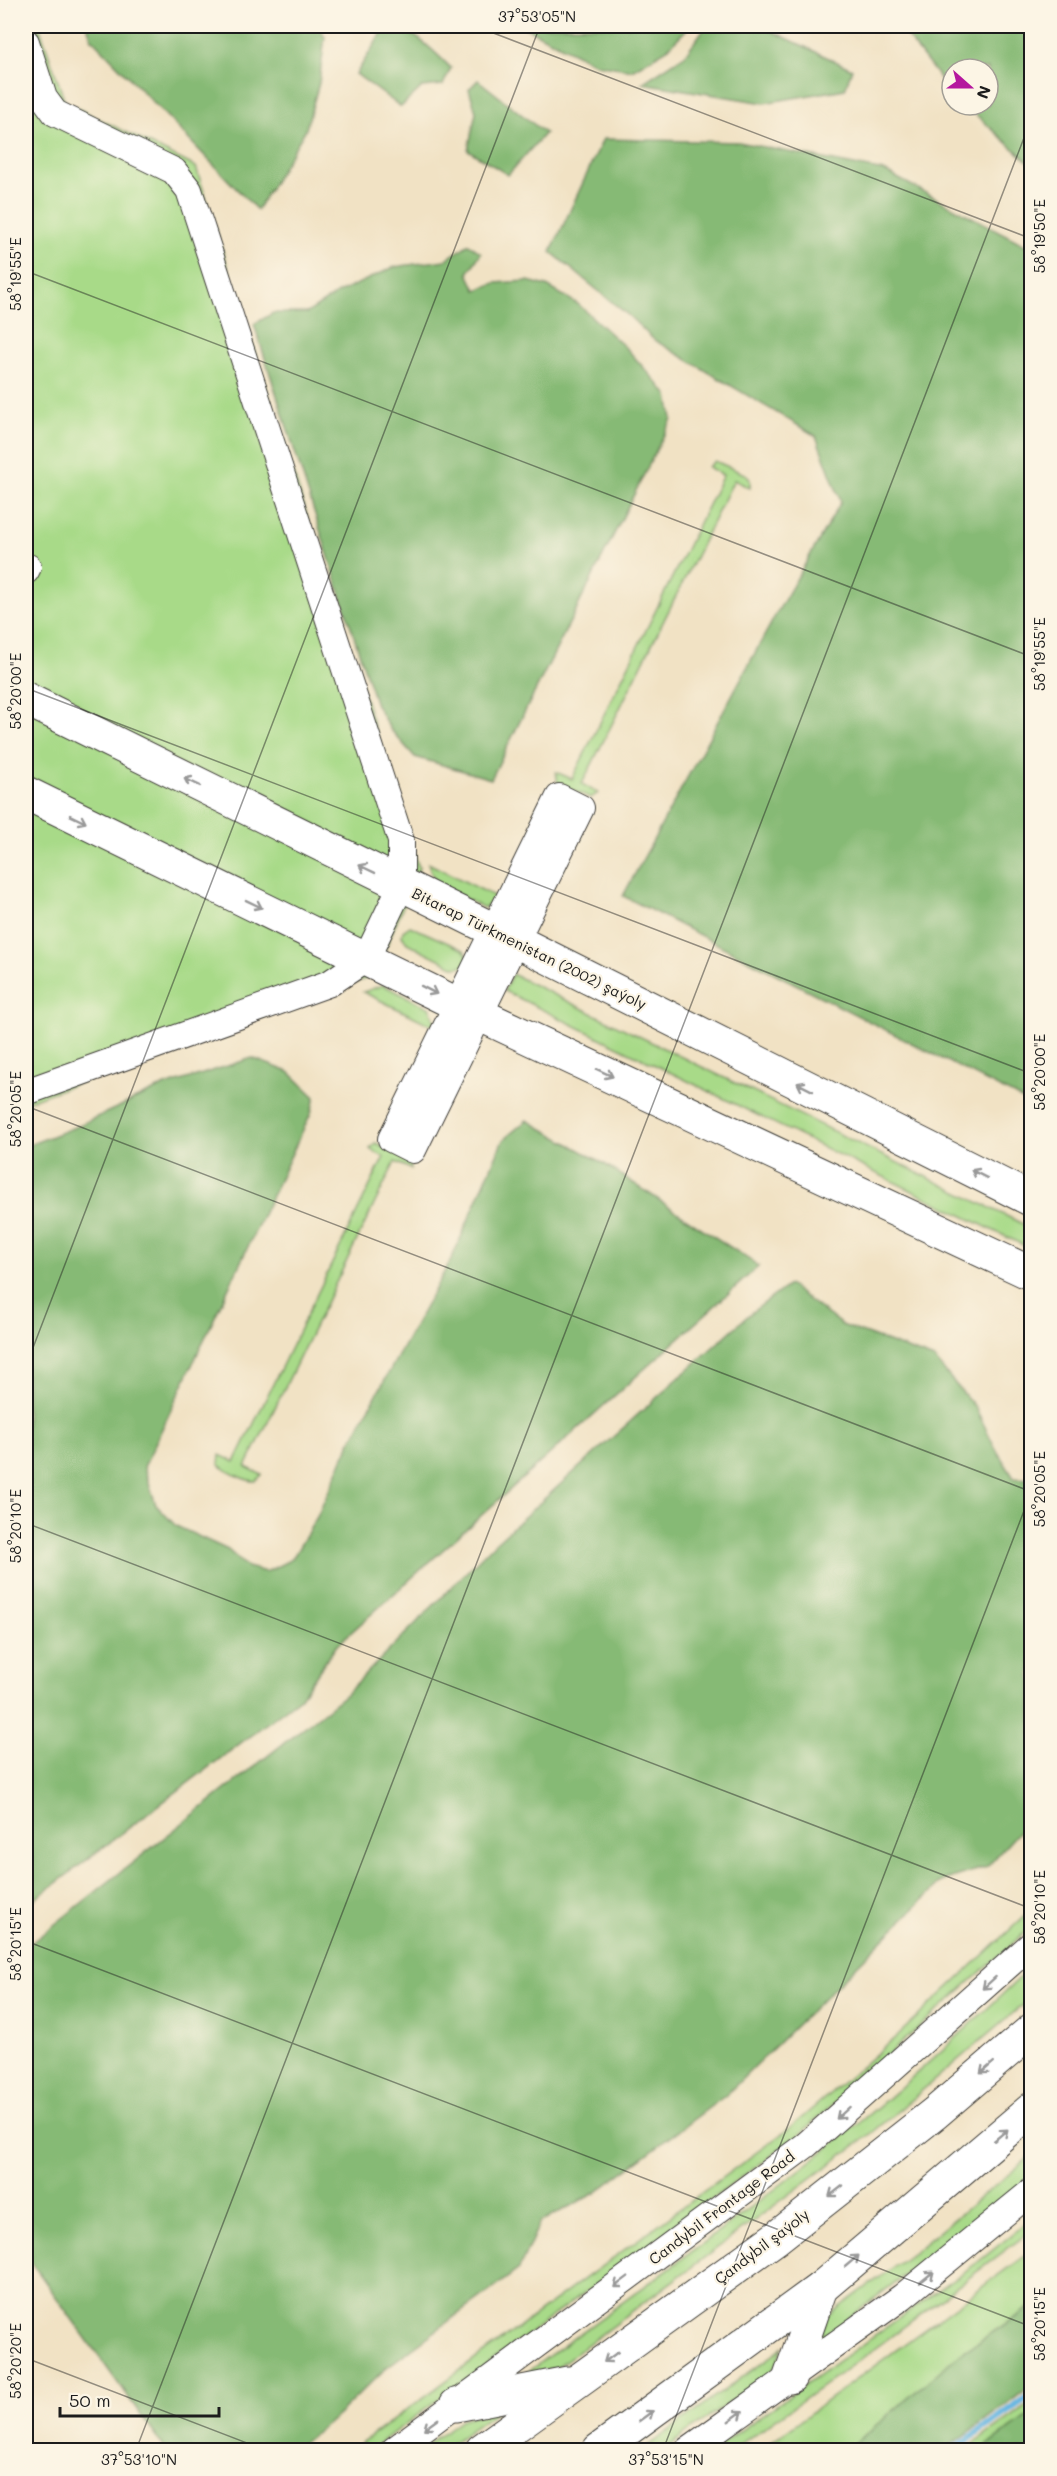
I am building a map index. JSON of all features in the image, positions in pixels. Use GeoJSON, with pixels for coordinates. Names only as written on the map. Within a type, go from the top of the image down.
{"type":"FeatureCollection","features":[{"type":"Feature","properties":{"kind":"street"},"geometry":{"type":"LineString","coordinates":[[26,42],[44,98],[55,113],[174,171],[189,190],[401,841],[401,886],[366,959],[330,983],[300,995],[26,1092]]}},
{"type":"Feature","properties":{"kind":"street","name":"Bitarap Türkmenistan (2002) şaýoly"},"geometry":{"type":"LineString","coordinates":[[26,699],[1032,1200]]}},
{"type":"Feature","properties":{"kind":"street"},"geometry":{"type":"LineString","coordinates":[[26,793],[468,1009],[1032,1274]]}},
{"type":"Feature","properties":{"kind":"street"},"geometry":{"type":"LineString","coordinates":[[468,1009],[412,1150],[391,1139],[468,1009],[505,936],[581,808],[559,797],[505,936]]}},
{"type":"Feature","properties":{"kind":"street","name":"Candybil Frontage Road"},"geometry":{"type":"LineString","coordinates":[[394,2451],[806,2145],[1032,1944]]}},
{"type":"Feature","properties":{"kind":"street","name":"Çandybil şaýoly"},"geometry":{"type":"LineString","coordinates":[[482,2451],[776,2238],[935,2113],[1032,2030]]}},
{"type":"Feature","properties":{"kind":"street"},"geometry":{"type":"LineString","coordinates":[[599,2451],[821,2288],[1032,2109]]}},
{"type":"Feature","properties":{"kind":"street"},"geometry":{"type":"LineString","coordinates":[[688,2451],[902,2297],[1032,2192]]}},
{"type":"Feature","properties":{"kind":"street"},"geometry":{"type":"LineString","coordinates":[[790,2377],[821,2288]]}},
{"type":"Feature","properties":{"kind":"street"},"geometry":{"type":"LineString","coordinates":[[456,2405],[578,2381]]}},
{"type":"Feature","properties":{"kind":"green space"},"geometry":{"type":"Polygon","coordinates":[[[26,26],[39,26],[65,102],[196,167],[419,868],[374,976],[26,1102],[26,26]]]}},
{"type":"Feature","properties":{"kind":"green space"},"geometry":{"type":"Polygon","coordinates":[[[87,26],[319,26],[325,37],[319,83],[306,129],[257,210],[92,39],[87,26]]]}},
{"type":"Feature","properties":{"kind":"green space"},"geometry":{"type":"Polygon","coordinates":[[[386,26],[404,30],[412,35],[429,47],[451,68],[443,85],[422,87],[401,107],[356,74],[386,26]]]}},
{"type":"Feature","properties":{"kind":"green space"},"geometry":{"type":"Polygon","coordinates":[[[522,26],[690,26],[666,50],[632,70],[596,64],[522,26]]]}},
{"type":"Feature","properties":{"kind":"green space"},"geometry":{"type":"Polygon","coordinates":[[[706,26],[761,26],[852,69],[845,89],[764,103],[642,83],[685,55],[706,26]]]}},
{"type":"Feature","properties":{"kind":"green space"},"geometry":{"type":"Polygon","coordinates":[[[899,26],[1031,26],[1031,164],[978,117],[1000,117],[1000,57],[940,57],[940,79],[899,26]]]}},
{"type":"Feature","properties":{"kind":"green space"},"geometry":{"type":"Polygon","coordinates":[[[478,80],[545,133],[508,175],[468,150],[476,112],[469,89],[478,80]]]}},
{"type":"Feature","properties":{"kind":"green space"},"geometry":{"type":"Polygon","coordinates":[[[603,139],[739,142],[884,171],[1031,248],[1031,1104],[623,896],[775,616],[841,502],[816,436],[654,340],[629,316],[551,252],[603,139]]]}},
{"type":"Feature","properties":{"kind":"green space"},"geometry":{"type":"Polygon","coordinates":[[[469,244],[481,253],[468,273],[476,290],[495,283],[528,281],[547,286],[578,304],[628,350],[668,395],[672,419],[491,779],[415,757],[390,729],[376,705],[254,324],[273,313],[307,313],[338,293],[394,267],[445,260],[469,244]]]}},
{"type":"Feature","properties":{"kind":"green space"},"geometry":{"type":"Polygon","coordinates":[[[715,461],[747,475],[750,488],[734,480],[582,784],[598,793],[591,798],[558,784],[556,772],[572,779],[723,475],[708,467],[715,461]]]}},
{"type":"Feature","properties":{"kind":"green space"},"geometry":{"type":"Polygon","coordinates":[[[428,863],[494,896],[495,901],[484,908],[436,884],[428,863]]]}},
{"type":"Feature","properties":{"kind":"green space"},"geometry":{"type":"Polygon","coordinates":[[[410,926],[464,950],[469,958],[465,966],[455,967],[407,943],[402,936],[403,931],[410,926]]]}},
{"type":"Feature","properties":{"kind":"green space"},"geometry":{"type":"Polygon","coordinates":[[[512,974],[1031,1228],[1031,1249],[504,991],[512,974]]]}},
{"type":"Feature","properties":{"kind":"green space"},"geometry":{"type":"Polygon","coordinates":[[[383,985],[430,1008],[435,1022],[433,1026],[363,992],[383,985]]]}},
{"type":"Feature","properties":{"kind":"green space"},"geometry":{"type":"Polygon","coordinates":[[[252,1058],[289,1072],[315,1097],[311,1113],[144,1467],[156,1505],[176,1526],[228,1550],[247,1567],[266,1572],[292,1559],[317,1517],[351,1441],[452,1258],[503,1140],[527,1120],[603,1163],[759,1266],[337,1645],[300,1698],[26,1906],[26,1146],[75,1127],[162,1087],[252,1058]]]}},
{"type":"Feature","properties":{"kind":"green space"},"geometry":{"type":"Polygon","coordinates":[[[376,1143],[411,1161],[411,1169],[395,1162],[246,1467],[262,1475],[255,1481],[241,1478],[219,1464],[220,1455],[235,1462],[384,1157],[370,1149],[376,1143]]]}},
{"type":"Feature","properties":{"kind":"green space"},"geometry":{"type":"Polygon","coordinates":[[[789,1285],[842,1325],[934,1359],[975,1407],[997,1451],[1014,1478],[1031,1479],[1031,1818],[987,1867],[942,1881],[726,2095],[595,2193],[540,2222],[519,2269],[387,2367],[338,2415],[294,2450],[166,2450],[26,2255],[26,1947],[346,1694],[495,1543],[752,1312],[789,1285]]]}},
{"type":"Feature","properties":{"kind":"green space"},"geometry":{"type":"Polygon","coordinates":[[[1031,1910],[1031,1926],[1023,1934],[798,2136],[370,2450],[352,2450],[791,2127],[897,2036],[1031,1910]]]}},
{"type":"Feature","properties":{"kind":"green space"},"geometry":{"type":"Polygon","coordinates":[[[1031,1967],[1031,1998],[872,2133],[557,2367],[528,2375],[526,2373],[816,2157],[879,2106],[967,2028],[1031,1967]]]}},
{"type":"Feature","properties":{"kind":"green space"},"geometry":{"type":"Polygon","coordinates":[[[1031,2156],[1031,2178],[832,2331],[819,2336],[828,2317],[834,2311],[914,2252],[1031,2156]]]}},
{"type":"Feature","properties":{"kind":"green space"},"geometry":{"type":"Polygon","coordinates":[[[1031,2219],[1031,2231],[865,2356],[732,2450],[713,2450],[978,2262],[1031,2219]]]}},
{"type":"Feature","properties":{"kind":"green space"},"geometry":{"type":"Polygon","coordinates":[[[1031,2251],[1031,2307],[960,2354],[847,2450],[760,2450],[1031,2251]]]}},
{"type":"Feature","properties":{"kind":"green space"},"geometry":{"type":"Polygon","coordinates":[[[1031,2307],[1031,2386],[945,2450],[847,2450],[960,2354],[1031,2307]]]}},
{"type":"Feature","properties":{"kind":"green space"},"geometry":{"type":"Polygon","coordinates":[[[783,2348],[772,2372],[663,2450],[642,2450],[783,2348]]]}},
{"type":"Feature","properties":{"kind":"green space"},"geometry":{"type":"Polygon","coordinates":[[[1031,2403],[1031,2414],[981,2450],[965,2450],[1031,2403]]]}},
{"type":"Feature","properties":{"kind":"green space"},"geometry":{"type":"Polygon","coordinates":[[[500,2409],[442,2450],[419,2450],[462,2419],[500,2409]]]}},
{"type":"Feature","properties":{"kind":"green space"},"geometry":{"type":"Polygon","coordinates":[[[1031,2414],[1031,2450],[981,2450],[1031,2414]]]}},
{"type":"Feature","properties":{"kind":"waterway"},"geometry":{"type":"LineString","coordinates":[[953,2450],[1032,2394]]}}]}
